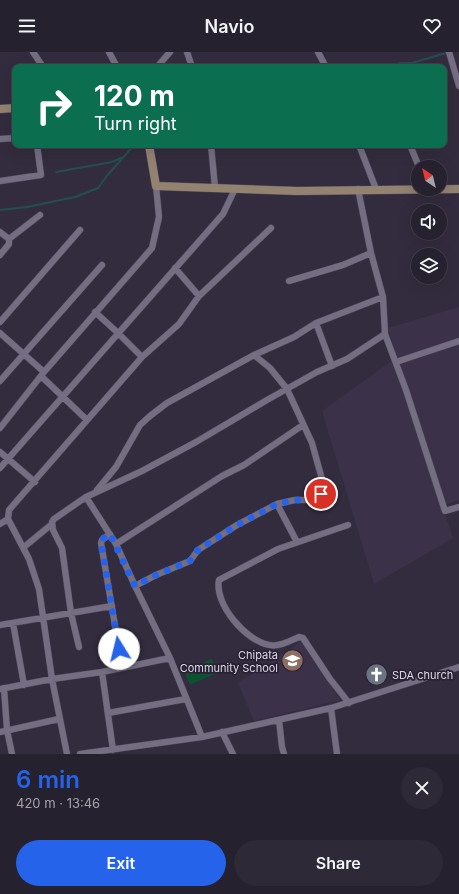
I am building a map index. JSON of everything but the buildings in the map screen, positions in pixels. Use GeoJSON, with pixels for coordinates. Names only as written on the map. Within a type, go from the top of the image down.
{"type":"FeatureCollection","features":[{"type":"Feature","properties":{"kind":"street"},"geometry":{"type":"LineString","coordinates":[[33,52],[41,64]]}},
{"type":"Feature","properties":{"kind":"street"},"geometry":{"type":"LineString","coordinates":[[109,52],[115,64]]}},
{"type":"Feature","properties":{"kind":"street"},"geometry":{"type":"LineString","coordinates":[[160,64],[170,52]]}},
{"type":"Feature","properties":{"kind":"street"},"geometry":{"type":"LineString","coordinates":[[186,52],[191,64]]}},
{"type":"Feature","properties":{"kind":"street"},"geometry":{"type":"LineString","coordinates":[[318,52],[324,64]]}},
{"type":"Feature","properties":{"kind":"street"},"geometry":{"type":"LineString","coordinates":[[449,52],[459,86]]}},
{"type":"Feature","properties":{"kind":"street"},"geometry":{"type":"LineString","coordinates":[[0,109],[12,108]]}},
{"type":"Feature","properties":{"kind":"street"},"geometry":{"type":"LineString","coordinates":[[0,139],[12,138]]}},
{"type":"Feature","properties":{"kind":"street"},"geometry":{"type":"LineString","coordinates":[[0,180],[41,175],[37,148]]}},
{"type":"Feature","properties":{"kind":"street"},"geometry":{"type":"LineString","coordinates":[[0,428],[43,374],[152,248],[159,217],[156,186],[150,148]]}},
{"type":"Feature","properties":{"kind":"street"},"geometry":{"type":"LineString","coordinates":[[211,148],[215,188]]}},
{"type":"Feature","properties":{"kind":"street"},"geometry":{"type":"LineString","coordinates":[[361,148],[376,189]]}},
{"type":"Feature","properties":{"kind":"street"},"geometry":{"type":"LineString","coordinates":[[411,148],[415,160]]}},
{"type":"Feature","properties":{"kind":"street"},"geometry":{"type":"LineString","coordinates":[[156,186],[297,191],[411,189]]}},
{"type":"Feature","properties":{"kind":"street"},"geometry":{"type":"LineString","coordinates":[[0,468],[9,460],[62,397],[223,214],[235,189]]}},
{"type":"Feature","properties":{"kind":"street"},"geometry":{"type":"LineString","coordinates":[[358,189],[371,253],[383,297],[385,334],[406,390],[445,511],[459,507]]}},
{"type":"Feature","properties":{"kind":"street"},"geometry":{"type":"LineString","coordinates":[[447,189],[459,189]]}},
{"type":"Feature","properties":{"kind":"street"},"geometry":{"type":"LineString","coordinates":[[0,255],[9,244],[9,239],[40,215]]}},
{"type":"Feature","properties":{"kind":"street"},"geometry":{"type":"LineString","coordinates":[[67,754],[52,679],[39,589],[24,547],[8,519],[8,510],[35,482],[142,357],[179,324],[199,296],[272,228]]}},
{"type":"Feature","properties":{"kind":"street"},"geometry":{"type":"LineString","coordinates":[[0,322],[80,230]]}},
{"type":"Feature","properties":{"kind":"street"},"geometry":{"type":"LineString","coordinates":[[0,232],[9,239]]}},
{"type":"Feature","properties":{"kind":"street"},"geometry":{"type":"LineString","coordinates":[[289,281],[343,265],[371,253]]}},
{"type":"Feature","properties":{"kind":"street"},"geometry":{"type":"LineString","coordinates":[[0,381],[102,265]]}},
{"type":"Feature","properties":{"kind":"street"},"geometry":{"type":"LineString","coordinates":[[175,268],[199,296]]}},
{"type":"Feature","properties":{"kind":"street"},"geometry":{"type":"LineString","coordinates":[[96,491],[116,467],[137,431],[150,416],[167,403],[254,355],[294,338],[316,323],[383,297]]}},
{"type":"Feature","properties":{"kind":"street"},"geometry":{"type":"LineString","coordinates":[[96,312],[142,357]]}},
{"type":"Feature","properties":{"kind":"street"},"geometry":{"type":"LineString","coordinates":[[316,323],[332,366]]}},
{"type":"Feature","properties":{"kind":"street"},"geometry":{"type":"LineString","coordinates":[[0,334],[24,353],[62,397],[87,420]]}},
{"type":"Feature","properties":{"kind":"street"},"geometry":{"type":"LineString","coordinates":[[24,547],[52,524],[54,519],[86,496],[142,471],[196,442],[287,389],[347,359],[385,334]]}},
{"type":"Feature","properties":{"kind":"street"},"geometry":{"type":"LineString","coordinates":[[396,362],[459,341]]}},
{"type":"Feature","properties":{"kind":"street"},"geometry":{"type":"LineString","coordinates":[[135,586],[156,575],[190,561],[198,550],[237,525],[277,504],[295,500],[306,500],[321,494],[325,490],[312,443],[287,389],[270,368],[254,355]]}},
{"type":"Feature","properties":{"kind":"street"},"geometry":{"type":"LineString","coordinates":[[116,544],[222,476],[244,465],[303,425]]}},
{"type":"Feature","properties":{"kind":"street"},"geometry":{"type":"LineString","coordinates":[[0,452],[35,482]]}},
{"type":"Feature","properties":{"kind":"street"},"geometry":{"type":"LineString","coordinates":[[86,496],[116,544],[170,658],[202,737]]}},
{"type":"Feature","properties":{"kind":"street"},"geometry":{"type":"LineString","coordinates":[[277,504],[296,542]]}},
{"type":"Feature","properties":{"kind":"street"},"geometry":{"type":"LineString","coordinates":[[0,524],[8,519]]}},
{"type":"Feature","properties":{"kind":"street"},"geometry":{"type":"LineString","coordinates":[[52,524],[56,537],[62,548],[79,647]]}},
{"type":"Feature","properties":{"kind":"street"},"geometry":{"type":"LineString","coordinates":[[348,525],[278,549],[219,580],[218,586],[222,600],[228,612],[248,634],[267,644],[274,645],[299,637],[303,638],[330,679],[349,703]]}},
{"type":"Feature","properties":{"kind":"street"},"geometry":{"type":"LineString","coordinates":[[110,534],[102,540],[101,543],[119,649]]}},
{"type":"Feature","properties":{"kind":"street"},"geometry":{"type":"LineString","coordinates":[[0,625],[43,619],[112,606]]}},
{"type":"Feature","properties":{"kind":"street"},"geometry":{"type":"LineString","coordinates":[[13,623],[24,685]]}},
{"type":"Feature","properties":{"kind":"street"},"geometry":{"type":"LineString","coordinates":[[12,754],[7,730],[2,689],[52,679],[102,672],[170,658]]}},
{"type":"Feature","properties":{"kind":"street"},"geometry":{"type":"LineString","coordinates":[[80,754],[202,737],[279,720],[349,703],[459,667]]}},
{"type":"Feature","properties":{"kind":"street"},"geometry":{"type":"LineString","coordinates":[[102,672],[113,750]]}},
{"type":"Feature","properties":{"kind":"street"},"geometry":{"type":"LineString","coordinates":[[108,713],[186,699]]}},
{"type":"Feature","properties":{"kind":"street"},"geometry":{"type":"LineString","coordinates":[[331,708],[337,754]]}},
{"type":"Feature","properties":{"kind":"street"},"geometry":{"type":"LineString","coordinates":[[0,732],[59,719]]}},
{"type":"Feature","properties":{"kind":"street"},"geometry":{"type":"LineString","coordinates":[[279,720],[284,754]]}},
{"type":"Feature","properties":{"kind":"street"},"geometry":{"type":"LineString","coordinates":[[222,732],[233,754]]}},
{"type":"Feature","properties":{"kind":"shaded area"},"geometry":{"type":"Polygon","coordinates":[[[459,307],[459,500],[444,505],[388,328],[459,307]]]}},
{"type":"Feature","properties":{"kind":"shaded area"},"geometry":{"type":"Polygon","coordinates":[[[393,360],[453,538],[374,584],[322,411],[393,360]]]}},
{"type":"Feature","properties":{"kind":"shaded area","name":"Chipata Community School"},"geometry":{"type":"Polygon","coordinates":[[[303,640],[340,700],[254,721],[238,683],[303,640]]]}},
{"type":"Feature","properties":{"kind":"green space"},"geometry":{"type":"Polygon","coordinates":[[[212,659],[217,673],[190,685],[184,671],[212,659]]]}},
{"type":"Feature","properties":{"kind":"waterway"},"geometry":{"type":"LineString","coordinates":[[398,64],[412,63],[446,53]]}},
{"type":"Feature","properties":{"kind":"waterway"},"geometry":{"type":"LineString","coordinates":[[0,210],[27,207],[75,197],[98,188],[131,148]]}},
{"type":"Feature","properties":{"kind":"waterway"},"geometry":{"type":"LineString","coordinates":[[56,172],[112,162],[121,158]]}},
{"type":"Feature","properties":{"kind":"place","name":"Chipata Community School"},"geometry":{"type":"Point","coordinates":[293,661]}},
{"type":"Feature","properties":{"kind":"place","name":"SDA church"},"geometry":{"type":"Point","coordinates":[377,675]}},
{"type":"Feature","properties":{"kind":"route"},"geometry":{"type":"LineString","coordinates":[[119,649],[101,543],[104,537],[110,534],[135,586],[156,575],[190,561],[198,550],[237,525],[277,504],[295,500],[306,500],[321,494]]}}]}
